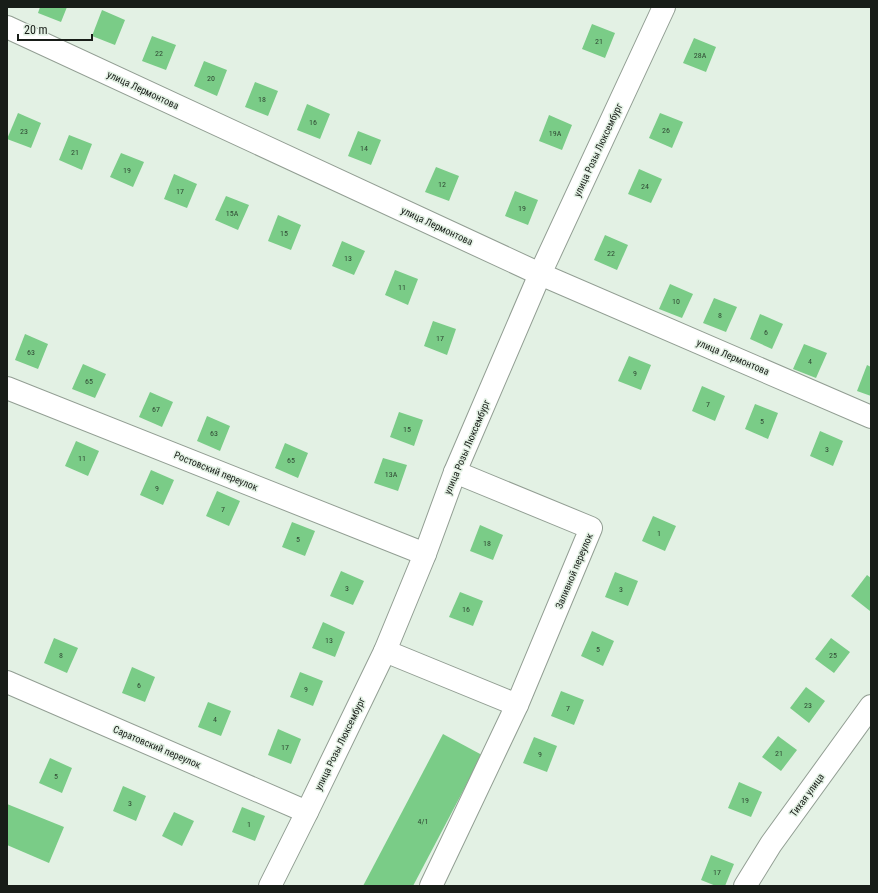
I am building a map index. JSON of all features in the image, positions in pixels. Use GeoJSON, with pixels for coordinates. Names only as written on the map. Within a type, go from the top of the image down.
{"type":"FeatureCollection","features":[{"type":"Feature","properties":{"kind":"street","name":"улица Розы Люксембург"},"geometry":{"type":"LineString","coordinates":[[270,886],[385,650],[425,554],[455,472],[540,274],[664,7]]}},
{"type":"Feature","properties":{"kind":"street","name":"улица Лермонтова"},"geometry":{"type":"LineString","coordinates":[[7,27],[540,274],[871,417]]}},
{"type":"Feature","properties":{"kind":"street","name":"Ростовский переулок"},"geometry":{"type":"LineString","coordinates":[[7,388],[425,554]]}},
{"type":"Feature","properties":{"kind":"street","name":"Заливной переулок"},"geometry":{"type":"LineString","coordinates":[[432,886],[517,705],[592,528],[455,472]]}},
{"type":"Feature","properties":{"kind":"street"},"geometry":{"type":"LineString","coordinates":[[385,650],[517,705]]}},
{"type":"Feature","properties":{"kind":"street","name":"Саратовский переулок"},"geometry":{"type":"LineString","coordinates":[[7,682],[307,812]]}},
{"type":"Feature","properties":{"kind":"street","name":"Тихая улица"},"geometry":{"type":"LineString","coordinates":[[745,886],[771,844],[871,706]]}},
{"type":"Feature","properties":{"kind":"building"},"geometry":{"type":"Polygon","coordinates":[[[40,7],[67,7],[61,22],[38,13],[40,7]]]}},
{"type":"Feature","properties":{"kind":"building"},"geometry":{"type":"Polygon","coordinates":[[[102,10],[125,20],[115,45],[92,36],[102,10]]]}},
{"type":"Feature","properties":{"kind":"building"},"geometry":{"type":"Polygon","coordinates":[[[592,24],[615,33],[605,58],[582,49],[592,24]]]}},
{"type":"Feature","properties":{"kind":"building"},"geometry":{"type":"Polygon","coordinates":[[[152,36],[176,45],[166,70],[142,61],[152,36]]]}},
{"type":"Feature","properties":{"kind":"building"},"geometry":{"type":"Polygon","coordinates":[[[694,38],[716,47],[706,72],[683,63],[694,38]]]}},
{"type":"Feature","properties":{"kind":"building"},"geometry":{"type":"Polygon","coordinates":[[[204,61],[227,70],[217,96],[194,86],[204,61]]]}},
{"type":"Feature","properties":{"kind":"building"},"geometry":{"type":"Polygon","coordinates":[[[255,82],[278,91],[268,116],[245,107],[255,82]]]}},
{"type":"Feature","properties":{"kind":"building"},"geometry":{"type":"Polygon","coordinates":[[[307,104],[330,114],[320,139],[297,130],[307,104]]]}},
{"type":"Feature","properties":{"kind":"building"},"geometry":{"type":"Polygon","coordinates":[[[18,113],[41,123],[31,148],[7,139],[18,113]]]}},
{"type":"Feature","properties":{"kind":"building"},"geometry":{"type":"Polygon","coordinates":[[[660,113],[683,122],[672,148],[649,138],[660,113]]]}},
{"type":"Feature","properties":{"kind":"building"},"geometry":{"type":"Polygon","coordinates":[[[549,115],[572,125],[562,150],[539,141],[549,115]]]}},
{"type":"Feature","properties":{"kind":"building"},"geometry":{"type":"Polygon","coordinates":[[[358,131],[381,140],[371,165],[348,156],[358,131]]]}},
{"type":"Feature","properties":{"kind":"building"},"geometry":{"type":"Polygon","coordinates":[[[69,135],[92,144],[82,170],[59,160],[69,135]]]}},
{"type":"Feature","properties":{"kind":"building"},"geometry":{"type":"Polygon","coordinates":[[[121,153],[144,162],[133,187],[110,177],[121,153]]]}},
{"type":"Feature","properties":{"kind":"building"},"geometry":{"type":"Polygon","coordinates":[[[436,167],[459,176],[449,201],[425,192],[436,167]]]}},
{"type":"Feature","properties":{"kind":"building"},"geometry":{"type":"Polygon","coordinates":[[[639,169],[662,179],[651,203],[628,194],[639,169]]]}},
{"type":"Feature","properties":{"kind":"building"},"geometry":{"type":"Polygon","coordinates":[[[174,174],[197,184],[187,208],[164,199],[174,174]]]}},
{"type":"Feature","properties":{"kind":"building"},"geometry":{"type":"Polygon","coordinates":[[[515,191],[538,200],[528,225],[505,216],[515,191]]]}},
{"type":"Feature","properties":{"kind":"building"},"geometry":{"type":"Polygon","coordinates":[[[226,196],[249,205],[238,230],[215,220],[226,196]]]}},
{"type":"Feature","properties":{"kind":"building"},"geometry":{"type":"Polygon","coordinates":[[[278,215],[301,225],[291,250],[268,241],[278,215]]]}},
{"type":"Feature","properties":{"kind":"building"},"geometry":{"type":"Polygon","coordinates":[[[605,235],[628,245],[617,270],[594,260],[605,235]]]}},
{"type":"Feature","properties":{"kind":"building"},"geometry":{"type":"Polygon","coordinates":[[[342,241],[365,251],[354,275],[332,266],[342,241]]]}},
{"type":"Feature","properties":{"kind":"building"},"geometry":{"type":"Polygon","coordinates":[[[395,270],[418,279],[408,305],[385,295],[395,270]]]}},
{"type":"Feature","properties":{"kind":"building"},"geometry":{"type":"Polygon","coordinates":[[[670,284],[693,294],[682,318],[659,309],[670,284]]]}},
{"type":"Feature","properties":{"kind":"building"},"geometry":{"type":"Polygon","coordinates":[[[714,298],[737,307],[726,332],[703,323],[714,298]]]}},
{"type":"Feature","properties":{"kind":"building"},"geometry":{"type":"Polygon","coordinates":[[[760,314],[783,324],[772,349],[750,339],[760,314]]]}},
{"type":"Feature","properties":{"kind":"building"},"geometry":{"type":"Polygon","coordinates":[[[433,321],[456,329],[447,355],[424,346],[433,321]]]}},
{"type":"Feature","properties":{"kind":"building"},"geometry":{"type":"Polygon","coordinates":[[[25,334],[48,344],[38,369],[15,360],[25,334]]]}},
{"type":"Feature","properties":{"kind":"building"},"geometry":{"type":"Polygon","coordinates":[[[804,344],[827,353],[816,378],[793,369],[804,344]]]}},
{"type":"Feature","properties":{"kind":"building"},"geometry":{"type":"Polygon","coordinates":[[[629,356],[651,365],[641,390],[618,381],[629,356]]]}},
{"type":"Feature","properties":{"kind":"building"},"geometry":{"type":"Polygon","coordinates":[[[83,364],[106,374],[95,398],[72,389],[83,364]]]}},
{"type":"Feature","properties":{"kind":"building"},"geometry":{"type":"Polygon","coordinates":[[[867,365],[871,367],[871,396],[857,391],[867,365]]]}},
{"type":"Feature","properties":{"kind":"building"},"geometry":{"type":"Polygon","coordinates":[[[702,386],[725,396],[715,421],[692,411],[702,386]]]}},
{"type":"Feature","properties":{"kind":"building"},"geometry":{"type":"Polygon","coordinates":[[[150,392],[173,402],[162,427],[139,417],[150,392]]]}},
{"type":"Feature","properties":{"kind":"building"},"geometry":{"type":"Polygon","coordinates":[[[755,404],[778,413],[768,439],[745,429],[755,404]]]}},
{"type":"Feature","properties":{"kind":"building"},"geometry":{"type":"Polygon","coordinates":[[[399,412],[423,420],[414,446],[390,437],[399,412]]]}},
{"type":"Feature","properties":{"kind":"building"},"geometry":{"type":"Polygon","coordinates":[[[207,416],[230,426],[220,451],[197,441],[207,416]]]}},
{"type":"Feature","properties":{"kind":"building"},"geometry":{"type":"Polygon","coordinates":[[[820,431],[843,441],[833,466],[810,456],[820,431]]]}},
{"type":"Feature","properties":{"kind":"building"},"geometry":{"type":"Polygon","coordinates":[[[76,441],[99,451],[88,476],[65,466],[76,441]]]}},
{"type":"Feature","properties":{"kind":"building"},"geometry":{"type":"Polygon","coordinates":[[[285,443],[308,453],[298,478],[275,468],[285,443]]]}},
{"type":"Feature","properties":{"kind":"building"},"geometry":{"type":"Polygon","coordinates":[[[383,458],[407,465],[398,491],[374,483],[383,458]]]}},
{"type":"Feature","properties":{"kind":"building"},"geometry":{"type":"Polygon","coordinates":[[[151,470],[174,480],[163,505],[140,495],[151,470]]]}},
{"type":"Feature","properties":{"kind":"building"},"geometry":{"type":"Polygon","coordinates":[[[217,491],[240,501],[229,526],[206,516],[217,491]]]}},
{"type":"Feature","properties":{"kind":"building"},"geometry":{"type":"Polygon","coordinates":[[[653,516],[676,526],[665,551],[642,541],[653,516]]]}},
{"type":"Feature","properties":{"kind":"building"},"geometry":{"type":"Polygon","coordinates":[[[292,522],[315,531],[305,556],[282,547],[292,522]]]}},
{"type":"Feature","properties":{"kind":"building"},"geometry":{"type":"Polygon","coordinates":[[[480,525],[503,535],[493,560],[470,551],[480,525]]]}},
{"type":"Feature","properties":{"kind":"building"},"geometry":{"type":"Polygon","coordinates":[[[341,571],[364,581],[353,605],[330,596],[341,571]]]}},
{"type":"Feature","properties":{"kind":"building"},"geometry":{"type":"Polygon","coordinates":[[[615,572],[638,581],[628,606],[605,597],[615,572]]]}},
{"type":"Feature","properties":{"kind":"building"},"geometry":{"type":"Polygon","coordinates":[[[867,575],[871,578],[870,611],[851,596],[867,575]]]}},
{"type":"Feature","properties":{"kind":"building"},"geometry":{"type":"Polygon","coordinates":[[[460,592],[483,601],[473,626],[449,617],[460,592]]]}},
{"type":"Feature","properties":{"kind":"building"},"geometry":{"type":"Polygon","coordinates":[[[323,622],[345,632],[335,657],[312,648],[323,622]]]}},
{"type":"Feature","properties":{"kind":"building"},"geometry":{"type":"Polygon","coordinates":[[[592,631],[614,641],[603,666],[581,656],[592,631]]]}},
{"type":"Feature","properties":{"kind":"building"},"geometry":{"type":"Polygon","coordinates":[[[54,638],[78,648],[67,673],[44,663],[54,638]]]}},
{"type":"Feature","properties":{"kind":"building"},"geometry":{"type":"Polygon","coordinates":[[[831,638],[850,652],[834,673],[815,659],[831,638]]]}},
{"type":"Feature","properties":{"kind":"building"},"geometry":{"type":"Polygon","coordinates":[[[132,667],[155,677],[145,702],[122,693],[132,667]]]}},
{"type":"Feature","properties":{"kind":"building"},"geometry":{"type":"Polygon","coordinates":[[[300,672],[323,681],[313,706],[290,697],[300,672]]]}},
{"type":"Feature","properties":{"kind":"building"},"geometry":{"type":"Polygon","coordinates":[[[806,687],[825,701],[809,723],[790,708],[806,687]]]}},
{"type":"Feature","properties":{"kind":"building"},"geometry":{"type":"Polygon","coordinates":[[[561,691],[584,700],[574,725],[551,716],[561,691]]]}},
{"type":"Feature","properties":{"kind":"building"},"geometry":{"type":"Polygon","coordinates":[[[208,702],[231,711],[221,736],[198,727],[208,702]]]}},
{"type":"Feature","properties":{"kind":"building"},"geometry":{"type":"Polygon","coordinates":[[[278,729],[301,739],[291,764],[268,755],[278,729]]]}},
{"type":"Feature","properties":{"kind":"building"},"geometry":{"type":"Polygon","coordinates":[[[443,734],[482,755],[413,886],[363,886],[443,734]]]}},
{"type":"Feature","properties":{"kind":"building"},"geometry":{"type":"Polygon","coordinates":[[[778,736],[797,750],[781,771],[762,757],[778,736]]]}},
{"type":"Feature","properties":{"kind":"building"},"geometry":{"type":"Polygon","coordinates":[[[534,737],[557,746],[547,772],[523,763],[534,737]]]}},
{"type":"Feature","properties":{"kind":"building"},"geometry":{"type":"Polygon","coordinates":[[[50,758],[72,768],[62,793],[39,783],[50,758]]]}},
{"type":"Feature","properties":{"kind":"building"},"geometry":{"type":"Polygon","coordinates":[[[739,782],[762,792],[751,817],[728,808],[739,782]]]}},
{"type":"Feature","properties":{"kind":"building"},"geometry":{"type":"Polygon","coordinates":[[[123,786],[146,796],[136,821],[113,811],[123,786]]]}},
{"type":"Feature","properties":{"kind":"building"},"geometry":{"type":"Polygon","coordinates":[[[7,804],[64,827],[49,863],[7,845],[7,804]]]}},
{"type":"Feature","properties":{"kind":"building"},"geometry":{"type":"Polygon","coordinates":[[[242,807],[265,816],[255,841],[232,832],[242,807]]]}},
{"type":"Feature","properties":{"kind":"building"},"geometry":{"type":"Polygon","coordinates":[[[174,812],[194,821],[182,846],[162,836],[174,812]]]}},
{"type":"Feature","properties":{"kind":"building"},"geometry":{"type":"Polygon","coordinates":[[[711,855],[734,864],[725,886],[716,886],[701,880],[711,855]]]}}]}
